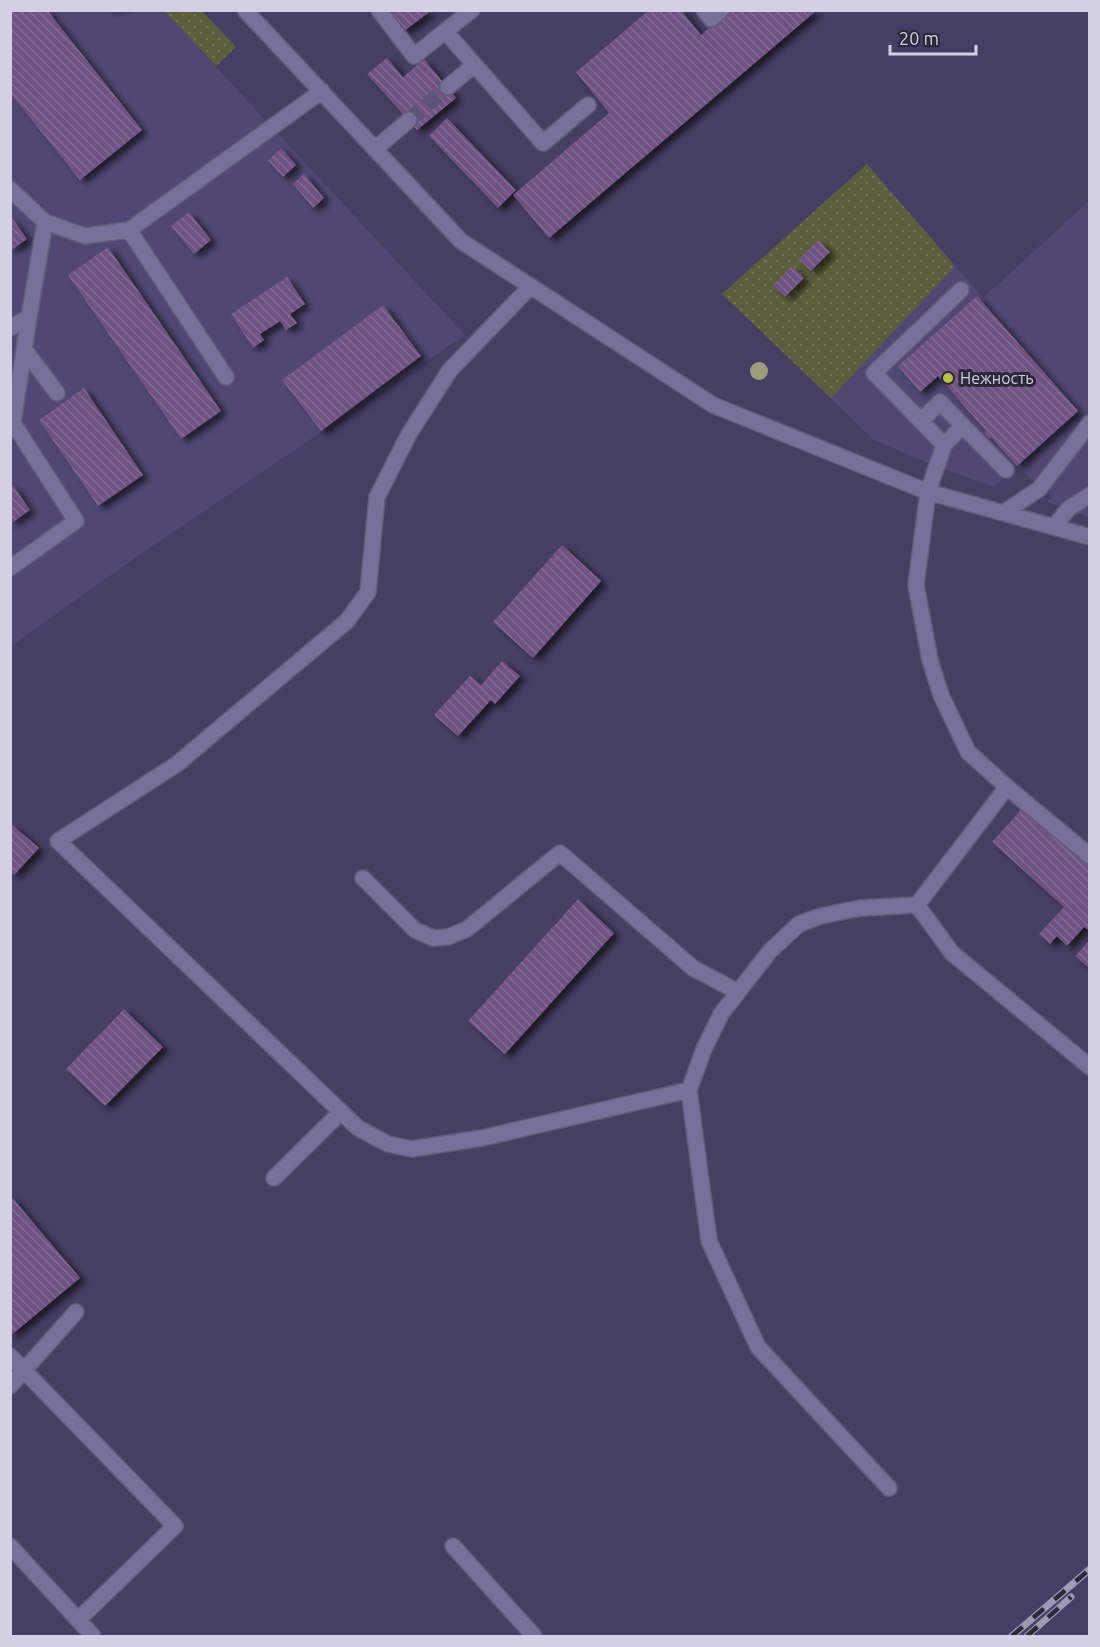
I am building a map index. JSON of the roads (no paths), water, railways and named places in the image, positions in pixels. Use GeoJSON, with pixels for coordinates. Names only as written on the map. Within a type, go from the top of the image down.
{"type":"FeatureCollection","features":[{"type":"Feature","properties":{"kind":"lane"},"geometry":{"type":"LineString","coordinates":[[245,10],[461,241],[713,405],[928,492],[1089,537]]}},
{"type":"Feature","properties":{"kind":"lane"},"geometry":{"type":"LineString","coordinates":[[379,10],[414,56],[472,10]]}},
{"type":"Feature","properties":{"kind":"lane"},"geometry":{"type":"LineString","coordinates":[[704,10],[711,19],[721,10]]}},
{"type":"Feature","properties":{"kind":"lane"},"geometry":{"type":"LineString","coordinates":[[446,31],[543,143],[588,105]]}},
{"type":"Feature","properties":{"kind":"lane"},"geometry":{"type":"LineString","coordinates":[[448,87],[474,65]]}},
{"type":"Feature","properties":{"kind":"lane"},"geometry":{"type":"LineString","coordinates":[[10,189],[45,222],[85,236],[129,230],[322,91]]}},
{"type":"Feature","properties":{"kind":"lane"},"geometry":{"type":"LineString","coordinates":[[375,149],[409,120]]}},
{"type":"Feature","properties":{"kind":"lane"},"geometry":{"type":"LineString","coordinates":[[10,568],[76,521],[13,423],[45,222]]}},
{"type":"Feature","properties":{"kind":"lane"},"geometry":{"type":"LineString","coordinates":[[129,230],[226,377]]}},
{"type":"Feature","properties":{"kind":"lane"},"geometry":{"type":"LineString","coordinates":[[531,286],[450,370],[409,434],[377,497],[368,592],[347,621],[177,764],[58,841],[358,1128],[388,1144],[412,1149],[482,1138],[690,1090]]}},
{"type":"Feature","properties":{"kind":"lane"},"geometry":{"type":"LineString","coordinates":[[944,445],[874,372],[961,290]]}},
{"type":"Feature","properties":{"kind":"lane"},"geometry":{"type":"LineString","coordinates":[[10,328],[29,317]]}},
{"type":"Feature","properties":{"kind":"lane"},"geometry":{"type":"LineString","coordinates":[[24,350],[57,393]]}},
{"type":"Feature","properties":{"kind":"lane"},"geometry":{"type":"LineString","coordinates":[[921,421],[940,402],[1006,470]]}},
{"type":"Feature","properties":{"kind":"lane"},"geometry":{"type":"LineString","coordinates":[[1003,513],[1039,489],[1089,423]]}},
{"type":"Feature","properties":{"kind":"lane"},"geometry":{"type":"LineString","coordinates":[[963,426],[944,445],[928,492],[916,585],[930,660],[940,695],[968,752],[1089,856]]}},
{"type":"Feature","properties":{"kind":"lane"},"geometry":{"type":"LineString","coordinates":[[1054,527],[1068,509],[1089,495]]}},
{"type":"Feature","properties":{"kind":"lane"},"geometry":{"type":"LineString","coordinates":[[889,1488],[758,1347],[709,1241],[690,1090],[704,1049],[717,1022],[770,951],[799,924],[821,916],[860,908],[917,905],[1007,787]]}},
{"type":"Feature","properties":{"kind":"lane"},"geometry":{"type":"LineString","coordinates":[[363,878],[423,936],[448,937],[467,929],[560,853],[693,968],[738,992]]}},
{"type":"Feature","properties":{"kind":"lane"},"geometry":{"type":"LineString","coordinates":[[917,905],[952,953],[1089,1067]]}},
{"type":"Feature","properties":{"kind":"lane"},"geometry":{"type":"LineString","coordinates":[[274,1178],[341,1112]]}},
{"type":"Feature","properties":{"kind":"lane"},"geometry":{"type":"LineString","coordinates":[[10,1386],[76,1312]]}},
{"type":"Feature","properties":{"kind":"lane"},"geometry":{"type":"LineString","coordinates":[[10,1356],[175,1526],[78,1620]]}},
{"type":"Feature","properties":{"kind":"lane"},"geometry":{"type":"LineString","coordinates":[[10,1546],[93,1636]]}},
{"type":"Feature","properties":{"kind":"lane"},"geometry":{"type":"LineString","coordinates":[[453,1546],[534,1636]]}},
{"type":"Feature","properties":{"kind":"tunnel"},"geometry":{"type":"LineString","coordinates":[[409,120],[448,87]]}},
{"type":"Feature","properties":{"kind":"railway"},"geometry":{"type":"LineString","coordinates":[[1012,1636],[1090,1569]]}},
{"type":"Feature","properties":{"kind":"railway"},"geometry":{"type":"LineString","coordinates":[[1027,1636],[1071,1597]]}},
{"type":"Feature","properties":{"kind":"place","name":"Нежность"},"geometry":{"type":"Point","coordinates":[948,378]}}]}
